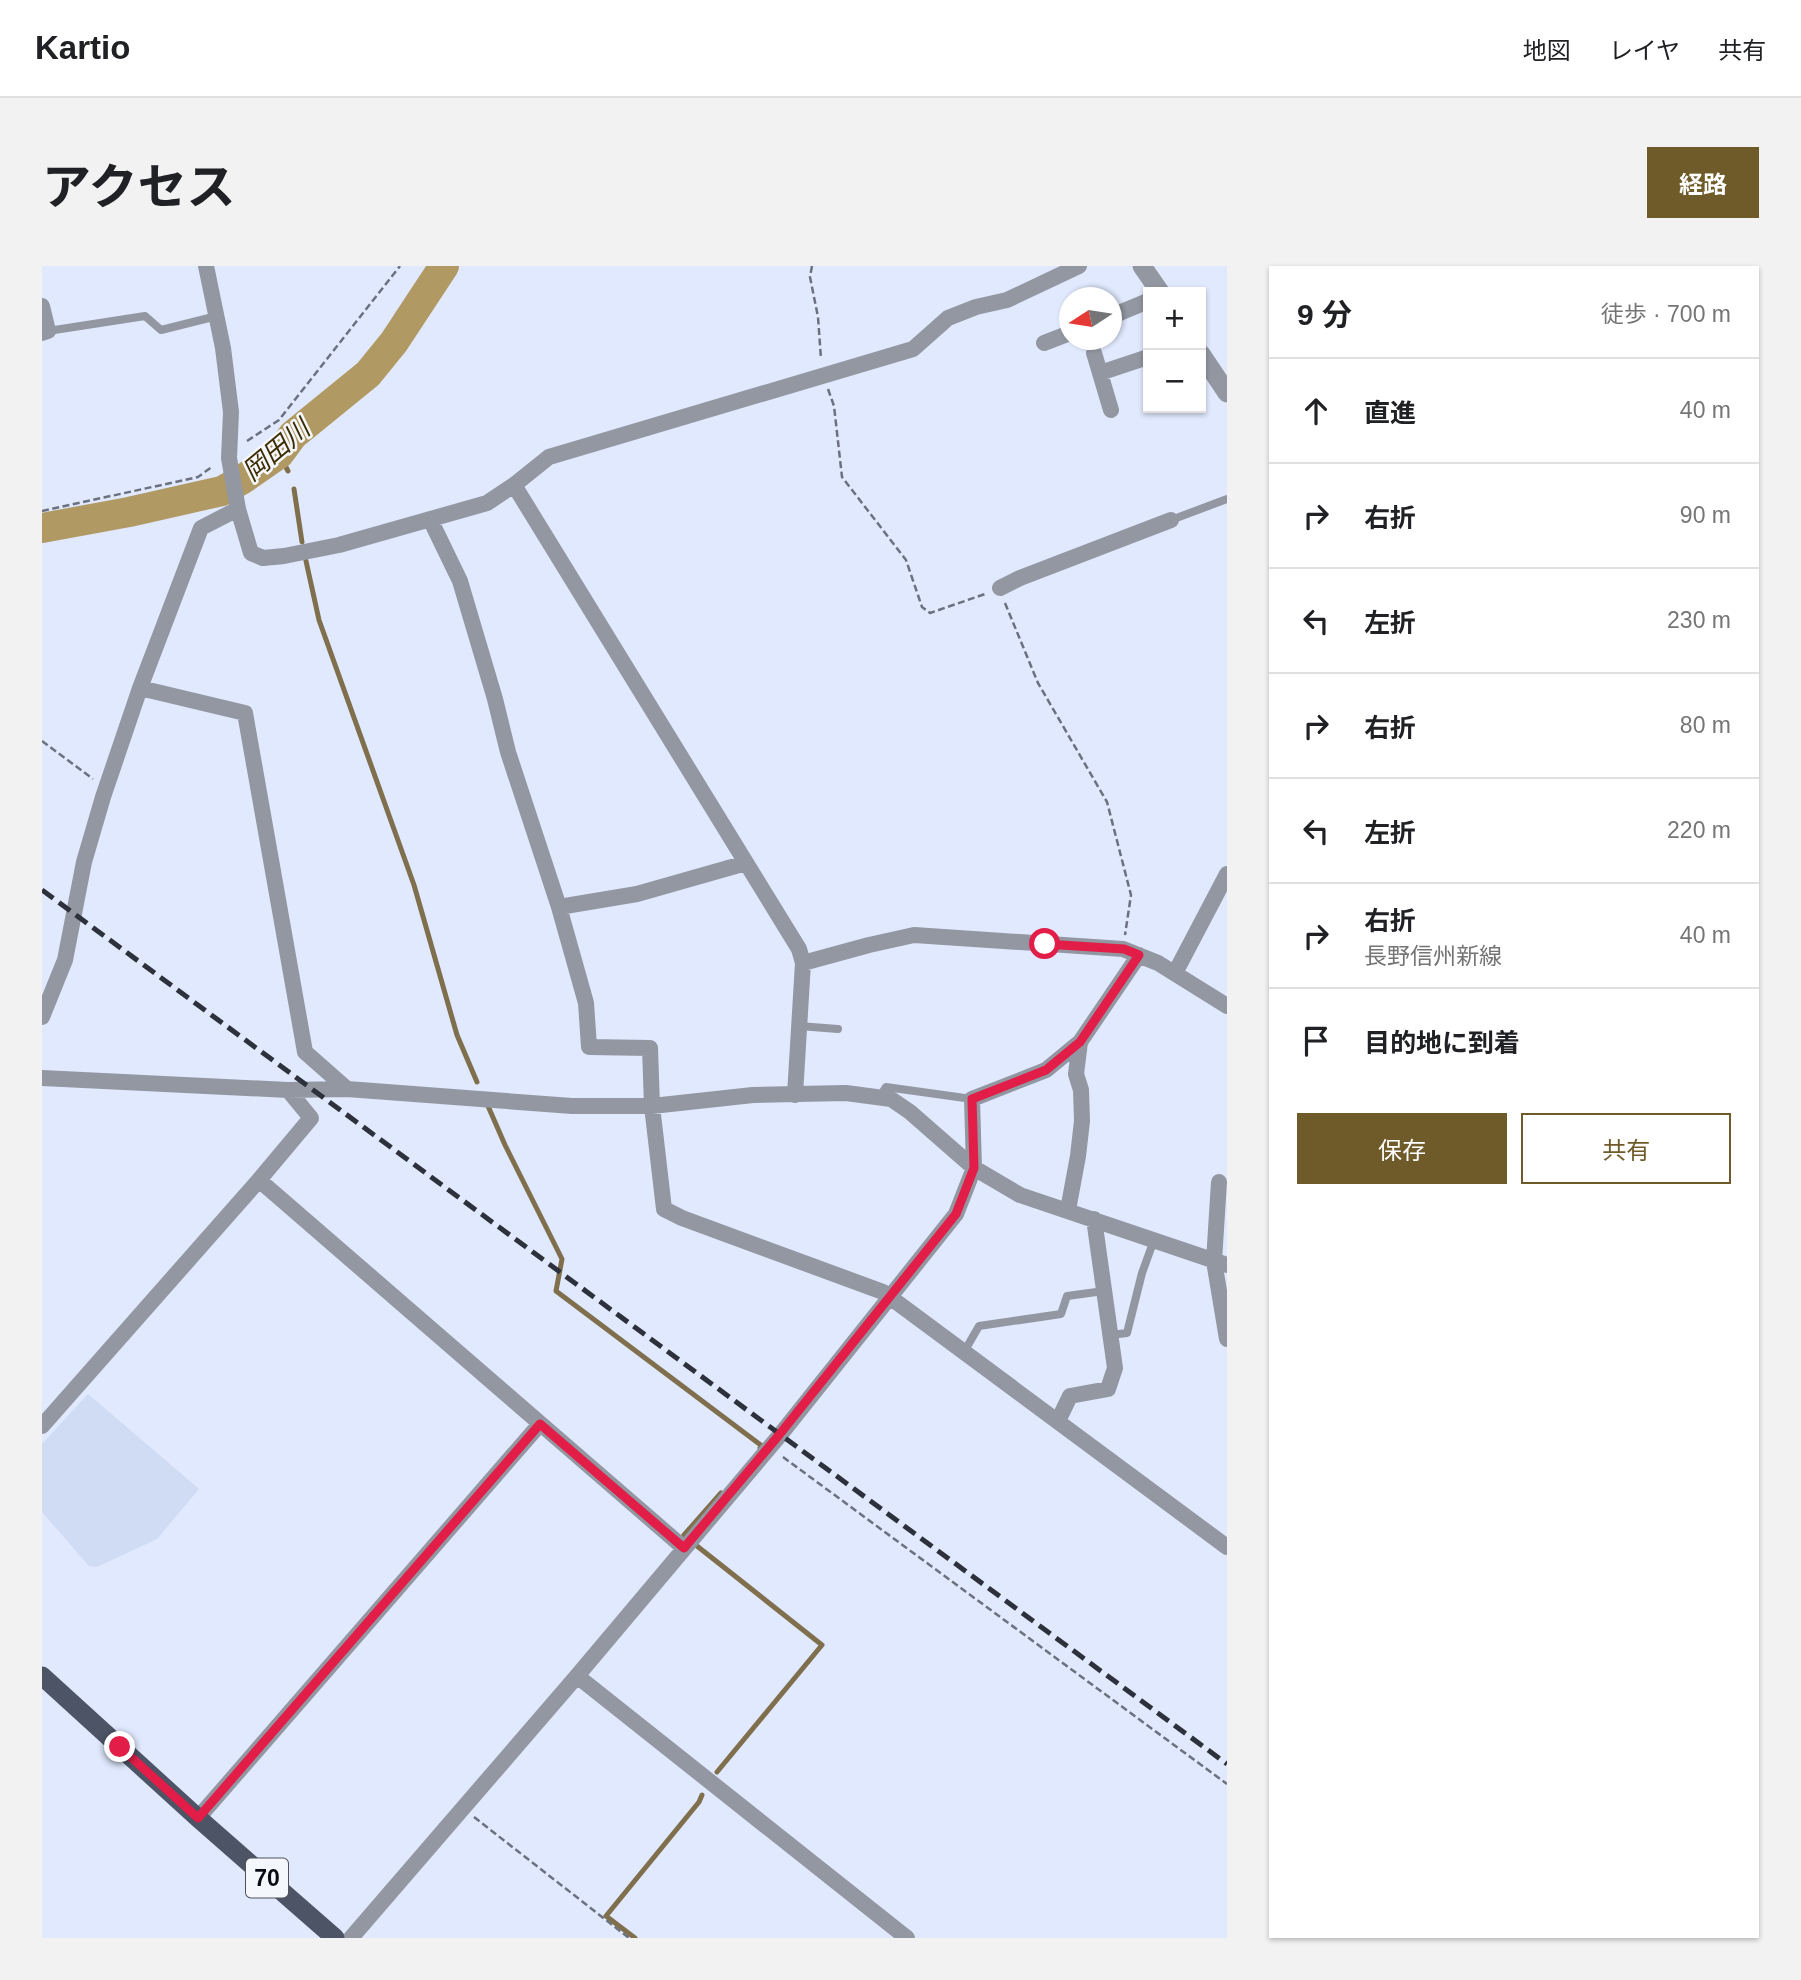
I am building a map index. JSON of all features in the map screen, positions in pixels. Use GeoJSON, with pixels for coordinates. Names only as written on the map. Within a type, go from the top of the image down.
{"type":"FeatureCollection","features":[{"type":"Feature","properties":{"kind":"main road","name":"70"},"geometry":{"type":"LineString","coordinates":[[42,1676],[335,1938]]}},
{"type":"Feature","properties":{"kind":"street"},"geometry":{"type":"LineString","coordinates":[[206,266],[223,348],[231,412],[229,458],[251,553],[263,558],[339,545],[487,503],[549,457],[914,349],[948,318],[976,307],[1007,300],[1079,266]]}},
{"type":"Feature","properties":{"kind":"street"},"geometry":{"type":"LineString","coordinates":[[1142,266],[1157,287]]}},
{"type":"Feature","properties":{"kind":"street"},"geometry":{"type":"LineString","coordinates":[[1122,312],[1143,303]]}},
{"type":"Feature","properties":{"kind":"street"},"geometry":{"type":"LineString","coordinates":[[42,306],[45,332]]}},
{"type":"Feature","properties":{"kind":"street"},"geometry":{"type":"LineString","coordinates":[[1044,343],[1059,337]]}},
{"type":"Feature","properties":{"kind":"street"},"geometry":{"type":"LineString","coordinates":[[1094,353],[1111,410]]}},
{"type":"Feature","properties":{"kind":"street"},"geometry":{"type":"LineString","coordinates":[[1100,373],[1143,359]]}},
{"type":"Feature","properties":{"kind":"street"},"geometry":{"type":"LineString","coordinates":[[1206,362],[1227,393]]}},
{"type":"Feature","properties":{"kind":"street"},"geometry":{"type":"LineString","coordinates":[[514,485],[799,949],[803,963],[794,1095]]}},
{"type":"Feature","properties":{"kind":"street"},"geometry":{"type":"LineString","coordinates":[[42,1017],[65,960],[84,862],[105,789],[201,528],[239,509]]}},
{"type":"Feature","properties":{"kind":"street"},"geometry":{"type":"LineString","coordinates":[[430,519],[460,580],[508,752],[559,908],[586,1003],[589,1046],[650,1048],[652,1106],[664,1209],[883,1292],[1227,1547]]}},
{"type":"Feature","properties":{"kind":"street"},"geometry":{"type":"LineString","coordinates":[[1000,588],[1171,520]]}},
{"type":"Feature","properties":{"kind":"street"},"geometry":{"type":"LineString","coordinates":[[140,688],[245,713],[305,1052],[347,1089]]}},
{"type":"Feature","properties":{"kind":"street"},"geometry":{"type":"LineString","coordinates":[[559,908],[637,894],[746,863]]}},
{"type":"Feature","properties":{"kind":"street"},"geometry":{"type":"LineString","coordinates":[[1175,974],[1227,874]]}},
{"type":"Feature","properties":{"kind":"street"},"geometry":{"type":"LineString","coordinates":[[803,963],[914,935],[1124,949],[1158,963],[1227,1006]]}},
{"type":"Feature","properties":{"kind":"street"},"geometry":{"type":"LineString","coordinates":[[352,1938],[769,1447],[956,1214],[974,1168],[972,1099],[1046,1070],[1080,1042],[1139,955]]}},
{"type":"Feature","properties":{"kind":"street"},"geometry":{"type":"LineString","coordinates":[[1068,1210],[1082,1121],[1081,1090],[1076,1074],[1080,1042]]}},
{"type":"Feature","properties":{"kind":"street"},"geometry":{"type":"LineString","coordinates":[[42,1078],[288,1090],[347,1089],[572,1106],[652,1106],[753,1095],[846,1093],[891,1099],[910,1112],[974,1168],[1020,1195],[1221,1263]]}},
{"type":"Feature","properties":{"kind":"street"},"geometry":{"type":"LineString","coordinates":[[42,1426],[311,1118],[288,1090]]}},
{"type":"Feature","properties":{"kind":"street"},"geometry":{"type":"LineString","coordinates":[[259,1180],[684,1548]]}},
{"type":"Feature","properties":{"kind":"street"},"geometry":{"type":"LineString","coordinates":[[1219,1182],[1221,1263],[1227,1339]]}},
{"type":"Feature","properties":{"kind":"street"},"geometry":{"type":"LineString","coordinates":[[1058,1421],[1070,1396],[1108,1389],[1115,1368],[1094,1219]]}},
{"type":"Feature","properties":{"kind":"street"},"geometry":{"type":"LineString","coordinates":[[198,1818],[540,1424]]}},
{"type":"Feature","properties":{"kind":"street"},"geometry":{"type":"LineString","coordinates":[[577,1676],[907,1938]]}},
{"type":"Feature","properties":{"kind":"lane"},"geometry":{"type":"LineString","coordinates":[[45,332],[145,316],[161,330],[217,316]]}},
{"type":"Feature","properties":{"kind":"lane"},"geometry":{"type":"LineString","coordinates":[[1171,520],[1227,499]]}},
{"type":"Feature","properties":{"kind":"lane"},"geometry":{"type":"LineString","coordinates":[[799,1026],[838,1029]]}},
{"type":"Feature","properties":{"kind":"lane"},"geometry":{"type":"LineString","coordinates":[[879,1098],[886,1087],[972,1099]]}},
{"type":"Feature","properties":{"kind":"lane"},"geometry":{"type":"LineString","coordinates":[[1110,1335],[1127,1333],[1142,1273],[1154,1240]]}},
{"type":"Feature","properties":{"kind":"lane"},"geometry":{"type":"LineString","coordinates":[[964,1352],[979,1326],[1061,1314],[1067,1296],[1104,1291]]}},
{"type":"Feature","properties":{"kind":"path"},"geometry":{"type":"LineString","coordinates":[[812,266],[810,277],[818,317],[822,376],[834,406],[842,477],[906,560],[922,607],[930,613],[1000,588],[1038,683],[1107,802],[1131,895],[1124,949]]}},
{"type":"Feature","properties":{"kind":"path"},"geometry":{"type":"LineString","coordinates":[[42,741],[105,789]]}},
{"type":"Feature","properties":{"kind":"path"},"geometry":{"type":"LineString","coordinates":[[769,1447],[1227,1784]]}},
{"type":"Feature","properties":{"kind":"path"},"geometry":{"type":"LineString","coordinates":[[464,1809],[629,1938]]}},
{"type":"Feature","properties":{"kind":"shaded area"},"geometry":{"type":"Polygon","coordinates":[[[88,1394],[199,1489],[157,1539],[97,1567],[89,1566],[42,1512],[42,1444],[88,1394]]]}},
{"type":"Feature","properties":{"kind":"waterway","name":"岡田川"},"geometry":{"type":"LineString","coordinates":[[42,528],[222,491],[243,479],[279,454],[293,435],[368,374],[394,342],[444,266]]}},
{"type":"Feature","properties":{"kind":"waterway"},"geometry":{"type":"LineString","coordinates":[[279,454],[288,471]]}},
{"type":"Feature","properties":{"kind":"waterway"},"geometry":{"type":"LineString","coordinates":[[294,489],[302,542]]}},
{"type":"Feature","properties":{"kind":"waterway"},"geometry":{"type":"LineString","coordinates":[[306,561],[319,620],[414,885],[457,1035],[477,1082]]}},
{"type":"Feature","properties":{"kind":"waterway"},"geometry":{"type":"LineString","coordinates":[[488,1106],[562,1259],[556,1291],[762,1446],[760,1448]]}},
{"type":"Feature","properties":{"kind":"waterway"},"geometry":{"type":"LineString","coordinates":[[684,1535],[721,1493]]}},
{"type":"Feature","properties":{"kind":"waterway"},"geometry":{"type":"LineString","coordinates":[[697,1546],[822,1645],[717,1772]]}},
{"type":"Feature","properties":{"kind":"waterway"},"geometry":{"type":"LineString","coordinates":[[635,1938],[606,1916],[702,1795]]}},
{"type":"Feature","properties":{"kind":"railway"},"geometry":{"type":"LineString","coordinates":[[42,890],[1227,1764]]}},
{"type":"Feature","properties":{"kind":"route"},"geometry":{"type":"LineString","coordinates":[[120,1747],[198,1818],[540,1424],[684,1548],[779,1435],[956,1214],[974,1168],[972,1099],[1046,1070],[1080,1042],[1139,955],[1124,949],[1045,944]]}}]}
